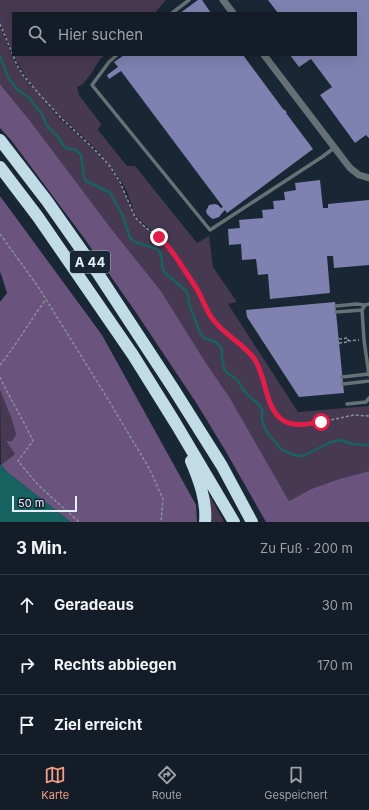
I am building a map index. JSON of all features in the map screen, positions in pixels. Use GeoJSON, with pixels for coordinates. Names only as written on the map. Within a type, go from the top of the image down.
{"type":"FeatureCollection","features":[{"type":"Feature","properties":{"kind":"highway","name":"A 44"},"geometry":{"type":"LineString","coordinates":[[0,140],[47,201],[102,278],[222,466],[252,522]]}},
{"type":"Feature","properties":{"kind":"highway","name":"A 44"},"geometry":{"type":"LineString","coordinates":[[0,167],[38,217],[132,355],[176,424],[234,522]]}},
{"type":"Feature","properties":{"kind":"highway"},"geometry":{"type":"LineString","coordinates":[[176,424],[203,493],[206,513],[205,522]]}},
{"type":"Feature","properties":{"kind":"street"},"geometry":{"type":"LineString","coordinates":[[223,0],[232,12]]}},
{"type":"Feature","properties":{"kind":"street"},"geometry":{"type":"LineString","coordinates":[[265,56],[350,168],[369,178]]}},
{"type":"Feature","properties":{"kind":"lane"},"geometry":{"type":"LineString","coordinates":[[173,12],[189,0]]}},
{"type":"Feature","properties":{"kind":"lane"},"geometry":{"type":"LineString","coordinates":[[117,56],[109,62],[92,85],[210,230],[334,148]]}},
{"type":"Feature","properties":{"kind":"lane"},"geometry":{"type":"LineString","coordinates":[[336,306],[367,304]]}},
{"type":"Feature","properties":{"kind":"lane"},"geometry":{"type":"LineString","coordinates":[[342,377],[369,375],[364,340],[362,310],[367,304]]}},
{"type":"Feature","properties":{"kind":"lane"},"geometry":{"type":"LineString","coordinates":[[336,312],[362,310]]}},
{"type":"Feature","properties":{"kind":"lane"},"geometry":{"type":"LineString","coordinates":[[343,384],[369,381]]}},
{"type":"Feature","properties":{"kind":"lane"},"geometry":{"type":"LineString","coordinates":[[346,404],[366,402],[369,398]]}},
{"type":"Feature","properties":{"kind":"path"},"geometry":{"type":"LineString","coordinates":[[0,24],[12,53]]}},
{"type":"Feature","properties":{"kind":"path"},"geometry":{"type":"LineString","coordinates":[[13,56],[23,75],[62,119],[109,165],[120,182],[135,217],[145,227],[164,241],[172,250],[197,290],[212,318],[219,327],[250,353],[259,368],[273,409],[280,418],[286,422],[296,425],[321,422],[354,415],[369,416]]}},
{"type":"Feature","properties":{"kind":"path"},"geometry":{"type":"LineString","coordinates":[[0,234],[37,285],[103,390],[149,468],[163,499],[162,522]]}},
{"type":"Feature","properties":{"kind":"path"},"geometry":{"type":"LineString","coordinates":[[0,365],[13,349],[46,300]]}},
{"type":"Feature","properties":{"kind":"path"},"geometry":{"type":"LineString","coordinates":[[339,339],[348,338],[348,342],[339,343]]}},
{"type":"Feature","properties":{"kind":"path"},"geometry":{"type":"LineString","coordinates":[[0,377],[33,441],[18,461],[38,485],[79,522]]}},
{"type":"Feature","properties":{"kind":"shaded area"},"geometry":{"type":"Polygon","coordinates":[[[0,0],[166,0],[156,12],[12,12],[12,52],[0,23],[0,0]]]}},
{"type":"Feature","properties":{"kind":"shaded area"},"geometry":{"type":"Polygon","coordinates":[[[0,27],[22,75],[39,95],[14,56],[104,56],[100,59],[83,84],[77,87],[79,95],[101,124],[98,130],[127,166],[135,166],[197,243],[209,236],[213,267],[237,302],[228,304],[298,412],[369,406],[369,471],[339,479],[311,489],[289,501],[230,398],[206,363],[161,291],[110,227],[31,122],[0,84],[0,27]],[[40,96],[61,120],[109,166],[119,182],[135,217],[171,250],[197,290],[207,311],[209,312],[197,288],[172,249],[164,240],[135,215],[127,192],[121,181],[94,147],[40,96]]]}},
{"type":"Feature","properties":{"kind":"shaded area"},"geometry":{"type":"Polygon","coordinates":[[[0,84],[161,291],[206,363],[230,398],[289,501],[311,489],[339,479],[369,471],[369,522],[266,522],[197,404],[137,314],[84,238],[11,140],[0,128],[0,84]]]}},
{"type":"Feature","properties":{"kind":"shaded area"},"geometry":{"type":"Polygon","coordinates":[[[0,196],[102,335],[196,505],[197,522],[70,522],[7,472],[1,465],[15,454],[6,441],[12,441],[16,435],[12,420],[0,390],[0,302],[7,293],[0,272],[0,196]]]}},
{"type":"Feature","properties":{"kind":"shaded area"},"geometry":{"type":"Polygon","coordinates":[[[0,390],[12,420],[16,435],[12,441],[6,441],[15,454],[1,465],[0,390]]]}},
{"type":"Feature","properties":{"kind":"shaded area"},"geometry":{"type":"Polygon","coordinates":[[[0,464],[7,472],[70,522],[0,522],[0,464]]]}},
{"type":"Feature","properties":{"kind":"shaded area"},"geometry":{"type":"Polygon","coordinates":[[[209,494],[224,522],[211,522],[209,494]]]}},
{"type":"Feature","properties":{"kind":"building"},"geometry":{"type":"Polygon","coordinates":[[[198,0],[202,0],[210,12],[181,12],[198,0]]]}},
{"type":"Feature","properties":{"kind":"building"},"geometry":{"type":"Polygon","coordinates":[[[268,0],[369,0],[369,138],[366,135],[355,143],[320,95],[332,87],[311,59],[299,67],[291,56],[357,56],[357,12],[277,12],[268,0]]]}},
{"type":"Feature","properties":{"kind":"building"},"geometry":{"type":"Polygon","coordinates":[[[123,56],[244,56],[313,149],[227,213],[225,210],[219,217],[213,219],[207,214],[206,211],[209,205],[215,204],[221,208],[223,207],[121,71],[109,79],[107,75],[118,67],[114,62],[123,56]]]}},
{"type":"Feature","properties":{"kind":"building"},"geometry":{"type":"Polygon","coordinates":[[[320,180],[323,208],[328,208],[328,204],[369,200],[369,265],[334,268],[333,256],[327,256],[330,293],[270,299],[268,274],[258,275],[256,259],[242,260],[241,244],[229,245],[228,229],[240,228],[239,220],[263,218],[262,210],[274,209],[273,201],[285,200],[284,192],[296,190],[295,183],[320,180]]]}},
{"type":"Feature","properties":{"kind":"building"},"geometry":{"type":"Polygon","coordinates":[[[335,302],[344,393],[299,397],[247,317],[246,310],[335,302]]]}},
{"type":"Feature","properties":{"kind":"waterway"},"geometry":{"type":"LineString","coordinates":[[0,56],[9,79],[17,89],[29,98],[42,114],[47,126],[59,138],[66,148],[76,150],[81,155],[84,177],[86,181],[109,192],[112,196],[123,216],[130,238],[135,242],[159,251],[164,272],[186,291],[189,304],[201,335],[220,346],[222,350],[224,369],[236,379],[243,390],[259,405],[262,410],[262,420],[265,429],[282,450],[294,455],[303,456],[329,443],[339,440],[353,444],[369,445]]}},
{"type":"Feature","properties":{"kind":"route"},"geometry":{"type":"LineString","coordinates":[[159,237],[172,250],[197,290],[212,318],[219,327],[250,353],[255,360],[273,409],[280,418],[286,422],[296,425],[321,422]]}}]}
